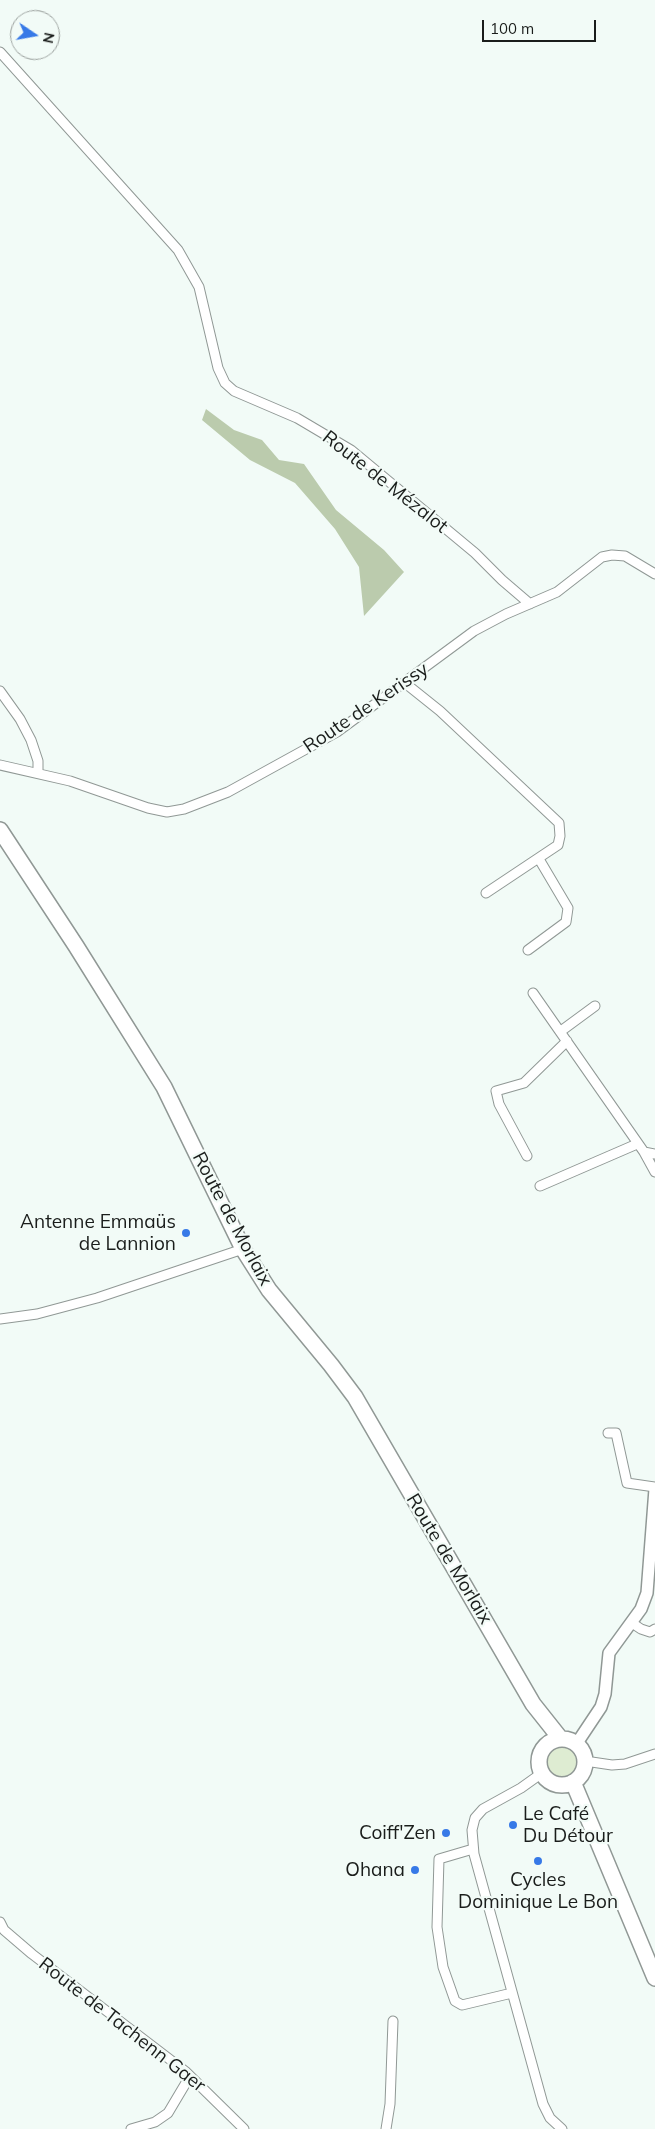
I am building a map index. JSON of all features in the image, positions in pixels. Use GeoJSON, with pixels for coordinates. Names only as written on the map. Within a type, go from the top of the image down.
{"type":"FeatureCollection","features":[{"type":"Feature","properties":{"kind":"main road","name":"Route de Morlaix"},"geometry":{"type":"LineString","coordinates":[[0,830],[151,1064],[243,1248],[269,1290],[331,1364],[355,1397],[387,1456],[533,1704],[560,1738]]}},
{"type":"Feature","properties":{"kind":"main road","name":"Route de Morlaix"},"geometry":{"type":"LineString","coordinates":[[533,1704],[545,1746]]}},
{"type":"Feature","properties":{"kind":"main road"},"geometry":{"type":"LineString","coordinates":[[560,1738],[569,1739],[577,1744],[582,1748],[586,1761],[580,1777],[564,1785],[555,1784],[547,1780],[542,1773],[539,1759],[545,1746],[560,1738]]}},
{"type":"Feature","properties":{"kind":"main road"},"geometry":{"type":"LineString","coordinates":[[573,1782],[655,1978]]}},
{"type":"Feature","properties":{"kind":"street","name":"Route de Mézalot"},"geometry":{"type":"LineString","coordinates":[[0,52],[178,250],[198,287],[218,368],[225,383],[234,390],[305,422],[351,450],[474,553],[530,604]]}},
{"type":"Feature","properties":{"kind":"street","name":"Route de Kerissy"},"geometry":{"type":"LineString","coordinates":[[0,764],[70,780],[148,808],[167,812],[184,809],[228,792],[337,732],[474,631],[557,592],[602,557],[612,555],[625,556],[655,574]]}},
{"type":"Feature","properties":{"kind":"street"},"geometry":{"type":"LineString","coordinates":[[405,683],[440,711],[559,823],[560,836],[558,845],[486,893]]}},
{"type":"Feature","properties":{"kind":"street"},"geometry":{"type":"LineString","coordinates":[[0,691],[20,719],[31,740],[38,761],[38,773]]}},
{"type":"Feature","properties":{"kind":"street"},"geometry":{"type":"LineString","coordinates":[[528,950],[566,922],[568,908],[538,859]]}},
{"type":"Feature","properties":{"kind":"street"},"geometry":{"type":"LineString","coordinates":[[533,993],[644,1152],[655,1172]]}},
{"type":"Feature","properties":{"kind":"street"},"geometry":{"type":"LineString","coordinates":[[561,1031],[595,1006]]}},
{"type":"Feature","properties":{"kind":"street"},"geometry":{"type":"LineString","coordinates":[[527,1156],[498,1104],[496,1091],[524,1083],[568,1041]]}},
{"type":"Feature","properties":{"kind":"street"},"geometry":{"type":"LineString","coordinates":[[540,1186],[637,1144]]}},
{"type":"Feature","properties":{"kind":"street"},"geometry":{"type":"LineString","coordinates":[[644,1152],[655,1154]]}},
{"type":"Feature","properties":{"kind":"street"},"geometry":{"type":"LineString","coordinates":[[0,1319],[37,1314],[98,1298],[243,1248]]}},
{"type":"Feature","properties":{"kind":"street"},"geometry":{"type":"LineString","coordinates":[[577,1744],[601,1707],[605,1694],[609,1653],[641,1609],[647,1593],[655,1488],[627,1483],[616,1432],[608,1433]]}},
{"type":"Feature","properties":{"kind":"street"},"geometry":{"type":"LineString","coordinates":[[632,1623],[650,1632],[655,1629]]}},
{"type":"Feature","properties":{"kind":"street"},"geometry":{"type":"LineString","coordinates":[[586,1761],[612,1765],[624,1764],[655,1754]]}},
{"type":"Feature","properties":{"kind":"street"},"geometry":{"type":"LineString","coordinates":[[542,1773],[483,1809],[476,1818],[472,1830],[473,1849],[543,2104],[550,2118],[562,2129]]}},
{"type":"Feature","properties":{"kind":"street"},"geometry":{"type":"LineString","coordinates":[[473,1849],[439,1859],[437,1927],[443,1967],[455,2001],[462,2005],[512,1993]]}},
{"type":"Feature","properties":{"kind":"street","name":"Route de Tachenn Gaer"},"geometry":{"type":"LineString","coordinates":[[1,1927],[97,2005],[190,2076],[244,2129]]}},
{"type":"Feature","properties":{"kind":"street"},"geometry":{"type":"LineString","coordinates":[[386,2129],[390,2104],[393,2020]]}},
{"type":"Feature","properties":{"kind":"street"},"geometry":{"type":"LineString","coordinates":[[131,2129],[155,2122],[168,2113],[190,2076]]}},
{"type":"Feature","properties":{"kind":"green space"},"geometry":{"type":"Polygon","coordinates":[[[206,409],[234,430],[262,440],[279,460],[304,464],[336,510],[384,550],[404,572],[364,616],[359,567],[335,529],[295,483],[250,460],[202,420],[206,409]]]}},
{"type":"Feature","properties":{"kind":"green space"},"geometry":{"type":"Polygon","coordinates":[[[562,1744],[569,1745],[575,1750],[580,1756],[580,1770],[575,1776],[569,1781],[562,1782],[555,1781],[549,1776],[544,1770],[543,1763],[544,1756],[549,1750],[555,1745],[562,1744]]]}},
{"type":"Feature","properties":{"kind":"place","name":"Antenne Emmaüs de Lannion"},"geometry":{"type":"Point","coordinates":[186,1233]}},
{"type":"Feature","properties":{"kind":"place","name":"Le Café Du Détour"},"geometry":{"type":"Point","coordinates":[513,1825]}},
{"type":"Feature","properties":{"kind":"place","name":"Coiff'Zen"},"geometry":{"type":"Point","coordinates":[446,1833]}},
{"type":"Feature","properties":{"kind":"place","name":"Cycles Dominique Le Bon"},"geometry":{"type":"Point","coordinates":[538,1861]}},
{"type":"Feature","properties":{"kind":"place","name":"Ohana"},"geometry":{"type":"Point","coordinates":[415,1870]}}]}
